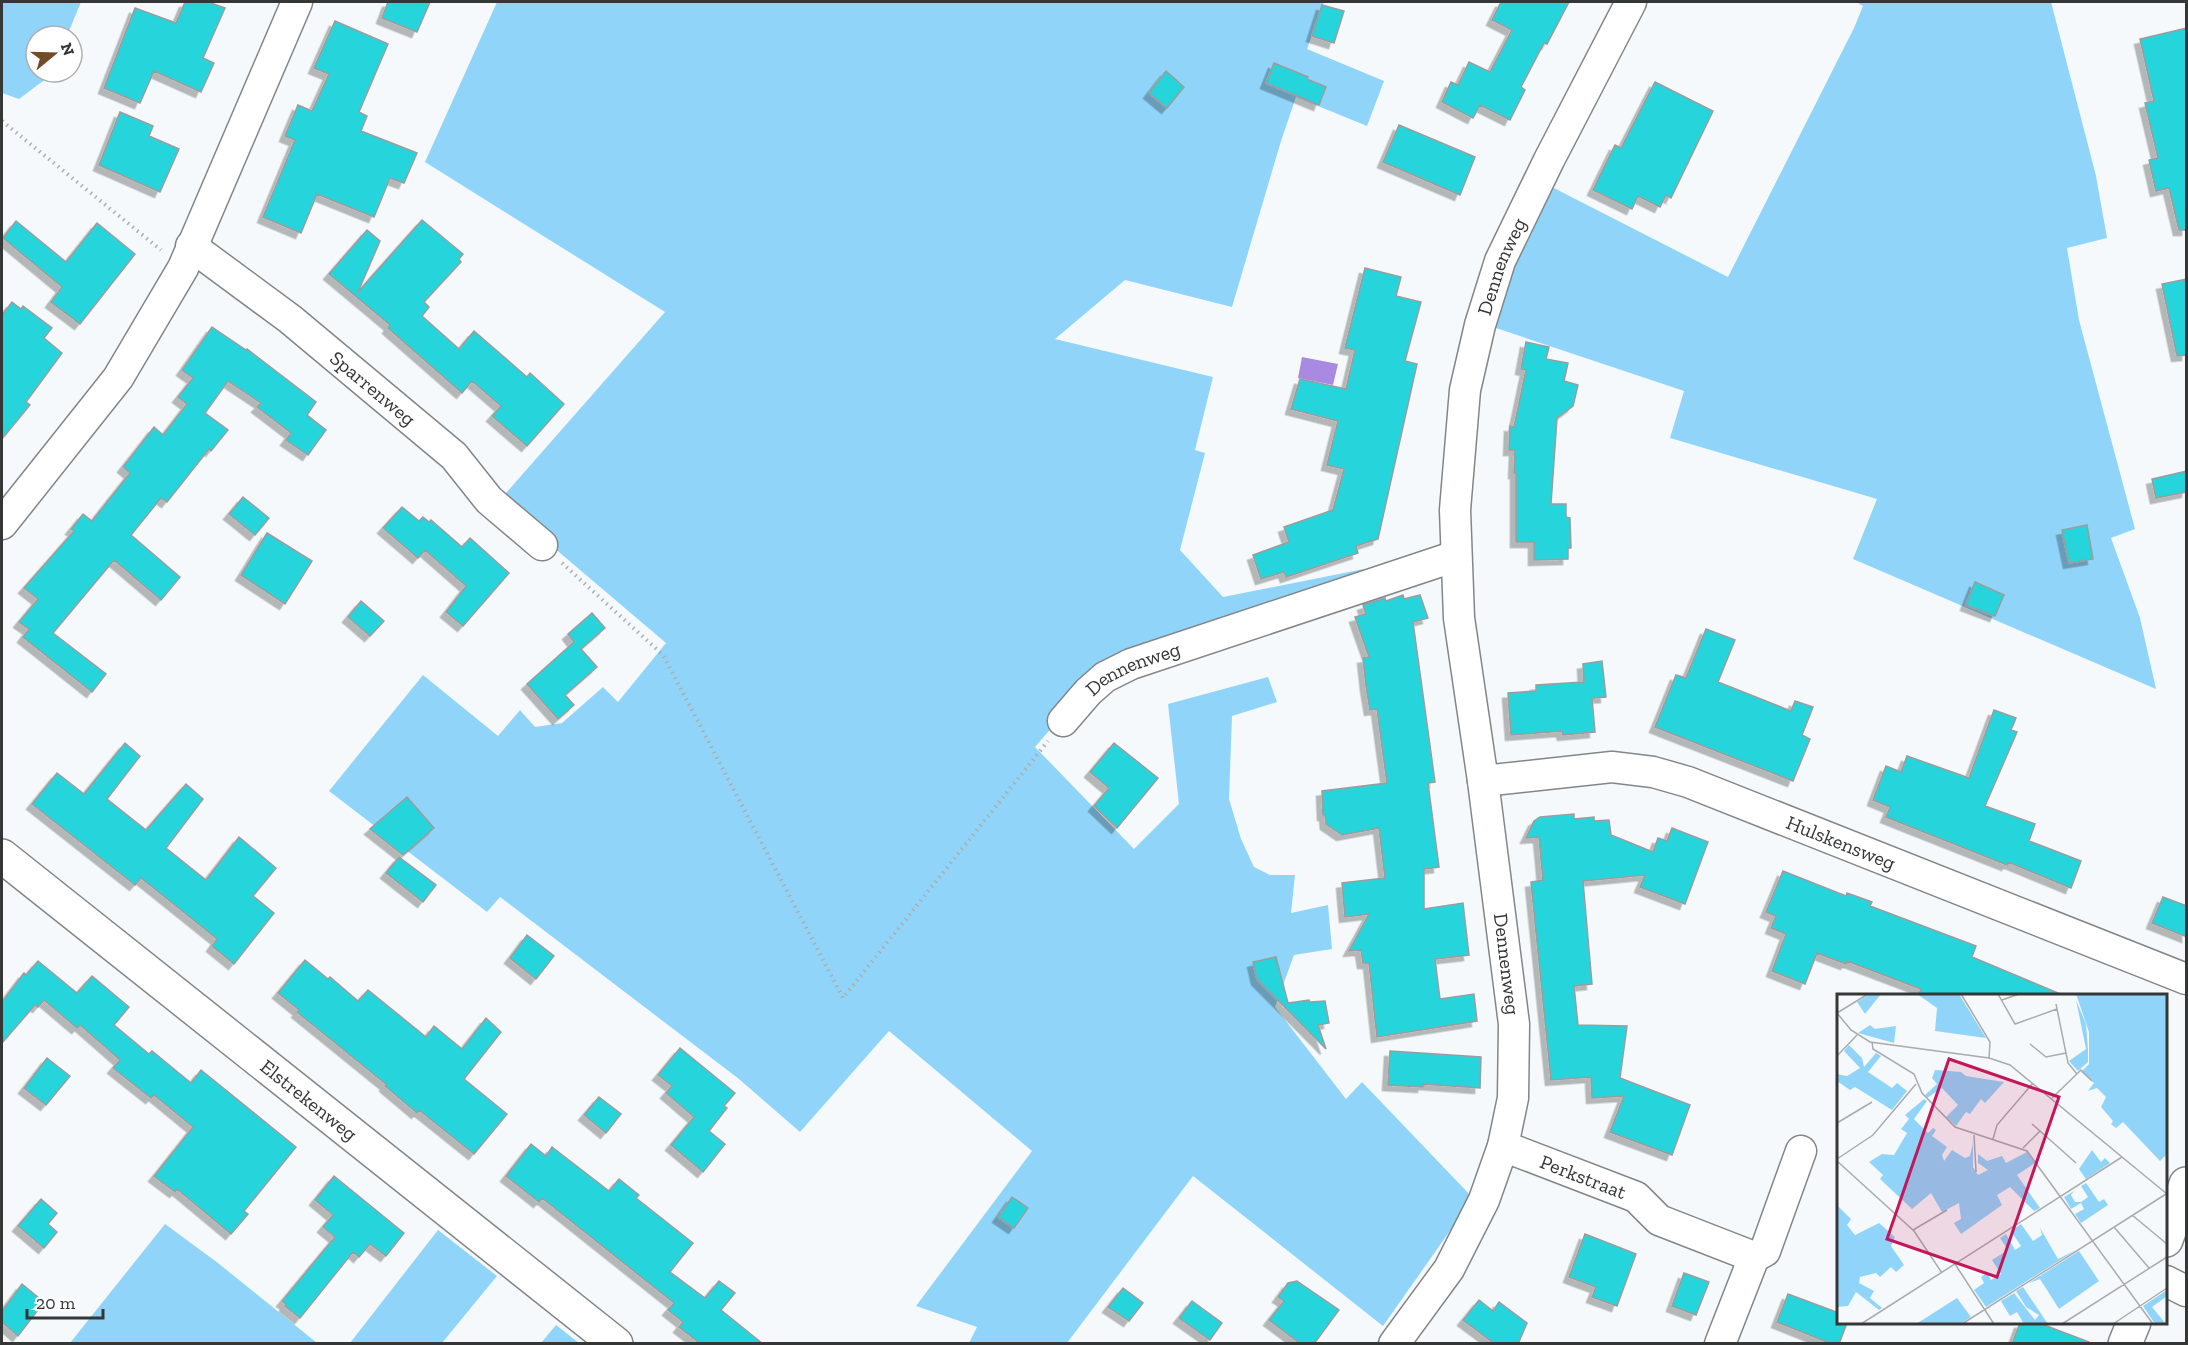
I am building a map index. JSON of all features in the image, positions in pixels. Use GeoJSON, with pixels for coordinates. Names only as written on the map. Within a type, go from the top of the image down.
{"type":"FeatureCollection","features":[{"type":"Feature","properties":{"kind":"street"},"geometry":{"type":"LineString","coordinates":[[2,524],[118,378],[187,257],[297,2]]}},
{"type":"Feature","properties":{"kind":"street","name":"Dennenweg"},"geometry":{"type":"LineString","coordinates":[[1394,1344],[1449,1269],[1484,1200],[1503,1146],[1513,1098],[1514,1024],[1483,781],[1459,618],[1455,510],[1465,390],[1480,325],[1500,261],[1544,170],[1631,2]]}},
{"type":"Feature","properties":{"kind":"street","name":"Sparrenweg"},"geometry":{"type":"LineString","coordinates":[[187,257],[290,319],[454,456],[489,500],[542,545]]}},
{"type":"Feature","properties":{"kind":"street","name":"Dennenweg"},"geometry":{"type":"LineString","coordinates":[[1064,721],[1088,692],[1105,677],[1131,664],[1456,556]]}},
{"type":"Feature","properties":{"kind":"street","name":"Hulskensweg"},"geometry":{"type":"LineString","coordinates":[[1483,781],[1611,767],[1653,772],[1688,782],[2187,979]]}},
{"type":"Feature","properties":{"kind":"street","name":"Elstrekenweg"},"geometry":{"type":"LineString","coordinates":[[2,856],[616,1344]]}},
{"type":"Feature","properties":{"kind":"street","name":"Perkstraat"},"geometry":{"type":"LineString","coordinates":[[1503,1146],[1636,1197],[1659,1220],[1754,1257]]}},
{"type":"Feature","properties":{"kind":"street"},"geometry":{"type":"LineString","coordinates":[[1720,1344],[1754,1257],[1765,1251],[1801,1151]]}},
{"type":"Feature","properties":{"kind":"street"},"geometry":{"type":"LineString","coordinates":[[2167,1237],[2187,1184]]}},
{"type":"Feature","properties":{"kind":"street"},"geometry":{"type":"LineString","coordinates":[[2167,1281],[2187,1291]]}},
{"type":"Feature","properties":{"kind":"street"},"geometry":{"type":"LineString","coordinates":[[2125,1344],[2134,1324]]}},
{"type":"Feature","properties":{"kind":"path"},"geometry":{"type":"LineString","coordinates":[[2,121],[187,257]]}},
{"type":"Feature","properties":{"kind":"path"},"geometry":{"type":"LineString","coordinates":[[542,545],[663,655],[843,998],[1064,721]]}},
{"type":"Feature","properties":{"kind":"shaded area"},"geometry":{"type":"Polygon","coordinates":[[[2,2],[81,2],[72,24],[24,24],[24,84],[39,84],[19,99],[2,93],[2,2]]]}},
{"type":"Feature","properties":{"kind":"shaded area"},"geometry":{"type":"Polygon","coordinates":[[[497,2],[1324,2],[1307,49],[1384,81],[1367,126],[1296,97],[1232,307],[1125,280],[1055,339],[1213,377],[1195,450],[1205,453],[1180,550],[1223,597],[1364,569],[1366,580],[1073,703],[1035,747],[1134,849],[1179,804],[1168,704],[1268,677],[1277,702],[1232,716],[1229,799],[1241,839],[1254,867],[1270,875],[1295,875],[1291,913],[1328,905],[1332,949],[1294,955],[1275,1007],[1346,1099],[1362,1082],[1473,1198],[1383,1326],[1193,1176],[1067,1343],[969,1343],[977,1327],[916,1306],[1032,1151],[889,1031],[800,1132],[739,1079],[500,897],[487,912],[329,791],[423,675],[498,736],[520,710],[535,727],[562,723],[603,687],[618,702],[666,643],[499,501],[665,312],[425,162],[497,2]]]}},
{"type":"Feature","properties":{"kind":"shaded area"},"geometry":{"type":"Polygon","coordinates":[[[1856,2],[2051,2],[2096,176],[2107,238],[2067,248],[2079,320],[2135,529],[2111,538],[2140,618],[2156,689],[1853,559],[1877,499],[1670,438],[1684,391],[1490,326],[1546,184],[1728,277],[1854,28],[1863,6],[1856,2]]]}},
{"type":"Feature","properties":{"kind":"shaded area"},"geometry":{"type":"Polygon","coordinates":[[[1302,357],[1338,364],[1333,385],[1298,378],[1302,357]]]}},
{"type":"Feature","properties":{"kind":"shaded area"},"geometry":{"type":"Polygon","coordinates":[[[165,1224],[218,1263],[317,1343],[70,1343],[165,1224]]]}},
{"type":"Feature","properties":{"kind":"shaded area"},"geometry":{"type":"Polygon","coordinates":[[[438,1230],[497,1276],[442,1343],[350,1343],[438,1230]]]}},
{"type":"Feature","properties":{"kind":"shaded area"},"geometry":{"type":"Polygon","coordinates":[[[556,1325],[579,1343],[541,1343],[556,1325]]]}},
{"type":"Feature","properties":{"kind":"building"},"geometry":{"type":"Polygon","coordinates":[[[185,2],[208,2],[225,8],[203,58],[214,63],[201,92],[154,71],[140,103],[104,88],[135,8],[176,23],[185,2]]]}},
{"type":"Feature","properties":{"kind":"building"},"geometry":{"type":"Polygon","coordinates":[[[388,2],[430,2],[417,32],[382,18],[388,2]]]}},
{"type":"Feature","properties":{"kind":"building"},"geometry":{"type":"Polygon","coordinates":[[[1501,2],[1569,2],[1521,87],[1525,90],[1510,120],[1480,105],[1473,118],[1442,102],[1451,82],[1458,85],[1469,62],[1490,72],[1512,30],[1492,20],[1501,2]]]}},
{"type":"Feature","properties":{"kind":"building"},"geometry":{"type":"Polygon","coordinates":[[[1322,5],[1344,11],[1334,43],[1312,36],[1322,5]]]}},
{"type":"Feature","properties":{"kind":"building"},"geometry":{"type":"Polygon","coordinates":[[[335,21],[388,44],[359,112],[367,116],[361,131],[417,153],[404,183],[390,178],[374,217],[317,194],[301,233],[263,217],[295,140],[285,136],[298,105],[312,111],[329,74],[314,68],[335,21]]]}},
{"type":"Feature","properties":{"kind":"building"},"geometry":{"type":"Polygon","coordinates":[[[2187,28],[2187,230],[2179,230],[2169,188],[2156,191],[2149,160],[2158,158],[2145,103],[2154,101],[2140,39],[2187,28]]]}},
{"type":"Feature","properties":{"kind":"building"},"geometry":{"type":"Polygon","coordinates":[[[1274,63],[1326,87],[1319,105],[1266,83],[1274,63]]]}},
{"type":"Feature","properties":{"kind":"building"},"geometry":{"type":"Polygon","coordinates":[[[1166,71],[1184,87],[1167,108],[1149,93],[1166,71]]]}},
{"type":"Feature","properties":{"kind":"building"},"geometry":{"type":"Polygon","coordinates":[[[1655,82],[1713,111],[1671,198],[1666,195],[1660,207],[1638,196],[1632,209],[1593,190],[1615,145],[1621,148],[1655,82]]]}},
{"type":"Feature","properties":{"kind":"building"},"geometry":{"type":"Polygon","coordinates":[[[120,112],[153,126],[149,136],[179,149],[160,192],[99,165],[120,112]]]}},
{"type":"Feature","properties":{"kind":"building"},"geometry":{"type":"Polygon","coordinates":[[[1399,125],[1475,157],[1460,195],[1383,162],[1399,125]]]}},
{"type":"Feature","properties":{"kind":"building"},"geometry":{"type":"Polygon","coordinates":[[[422,220],[463,254],[459,259],[461,262],[424,302],[429,307],[422,316],[459,349],[474,331],[527,377],[530,373],[564,404],[527,446],[492,416],[501,406],[472,381],[462,393],[388,328],[390,325],[329,274],[367,230],[380,241],[358,292],[422,220]]]}},
{"type":"Feature","properties":{"kind":"building"},"geometry":{"type":"Polygon","coordinates":[[[16,221],[66,262],[97,223],[135,254],[80,324],[51,302],[62,287],[3,238],[16,221]]]}},
{"type":"Feature","properties":{"kind":"building"},"geometry":{"type":"Polygon","coordinates":[[[1365,268],[1401,277],[1396,296],[1421,302],[1405,361],[1417,364],[1378,539],[1356,546],[1358,553],[1286,577],[1284,572],[1261,579],[1253,555],[1289,542],[1284,527],[1333,510],[1344,469],[1327,465],[1338,421],[1291,409],[1300,379],[1346,389],[1355,350],[1345,348],[1365,268]]]}},
{"type":"Feature","properties":{"kind":"building"},"geometry":{"type":"Polygon","coordinates":[[[2187,279],[2187,355],[2177,356],[2162,284],[2187,279]]]}},
{"type":"Feature","properties":{"kind":"building"},"geometry":{"type":"Polygon","coordinates":[[[12,302],[21,309],[23,306],[52,328],[44,338],[62,353],[26,402],[30,405],[2,439],[2,315],[12,302]]]}},
{"type":"Feature","properties":{"kind":"building"},"geometry":{"type":"Polygon","coordinates":[[[212,327],[247,349],[316,402],[307,415],[326,430],[308,455],[286,440],[291,433],[257,407],[261,403],[228,381],[205,413],[228,430],[211,451],[209,449],[167,502],[161,498],[131,535],[180,577],[161,600],[114,560],[53,633],[106,674],[92,692],[23,637],[29,629],[19,622],[38,599],[24,588],[74,531],[71,529],[83,514],[92,521],[130,473],[123,467],[154,427],[163,435],[187,404],[178,397],[193,378],[182,370],[212,327]]]}},
{"type":"Feature","properties":{"kind":"building"},"geometry":{"type":"Polygon","coordinates":[[[1526,342],[1549,347],[1546,359],[1568,363],[1564,381],[1578,385],[1573,406],[1557,418],[1551,504],[1566,504],[1566,517],[1570,518],[1571,548],[1568,548],[1568,559],[1534,560],[1534,542],[1516,542],[1515,450],[1509,450],[1510,426],[1514,427],[1526,370],[1521,369],[1526,342]]]}},
{"type":"Feature","properties":{"kind":"building"},"geometry":{"type":"Polygon","coordinates":[[[2187,471],[2187,492],[2156,498],[2152,479],[2187,471]]]}},
{"type":"Feature","properties":{"kind":"building"},"geometry":{"type":"Polygon","coordinates":[[[243,497],[269,518],[255,535],[229,514],[243,497]]]}},
{"type":"Feature","properties":{"kind":"building"},"geometry":{"type":"Polygon","coordinates":[[[402,507],[419,521],[423,517],[429,522],[431,520],[462,547],[470,538],[509,573],[463,626],[446,612],[466,586],[425,550],[418,558],[383,528],[402,507]]]}},
{"type":"Feature","properties":{"kind":"building"},"geometry":{"type":"Polygon","coordinates":[[[2087,525],[2093,559],[2069,563],[2062,530],[2087,525]]]}},
{"type":"Feature","properties":{"kind":"building"},"geometry":{"type":"Polygon","coordinates":[[[267,533],[312,561],[285,604],[241,575],[267,533]]]}},
{"type":"Feature","properties":{"kind":"building"},"geometry":{"type":"Polygon","coordinates":[[[1975,582],[2004,595],[1995,616],[1966,605],[1975,582]]]}},
{"type":"Feature","properties":{"kind":"building"},"geometry":{"type":"Polygon","coordinates":[[[1403,595],[1404,599],[1420,595],[1428,618],[1413,622],[1435,782],[1428,783],[1439,867],[1424,869],[1424,909],[1463,903],[1469,955],[1435,959],[1440,999],[1474,994],[1477,1021],[1377,1037],[1369,963],[1363,963],[1361,950],[1349,951],[1369,914],[1345,917],[1342,883],[1385,878],[1379,828],[1342,835],[1326,824],[1325,815],[1323,815],[1322,791],[1387,783],[1377,709],[1370,710],[1366,686],[1363,658],[1369,657],[1355,617],[1366,614],[1363,605],[1403,595]]]}},
{"type":"Feature","properties":{"kind":"building"},"geometry":{"type":"Polygon","coordinates":[[[361,601],[384,621],[370,636],[348,617],[361,601]]]}},
{"type":"Feature","properties":{"kind":"building"},"geometry":{"type":"Polygon","coordinates":[[[592,613],[605,628],[581,649],[597,667],[565,695],[574,705],[558,719],[527,684],[574,642],[568,634],[592,613]]]}},
{"type":"Feature","properties":{"kind":"building"},"geometry":{"type":"Polygon","coordinates":[[[1706,629],[1735,640],[1718,682],[1791,711],[1795,701],[1813,707],[1802,735],[1810,739],[1793,781],[1655,727],[1676,675],[1686,678],[1706,629]]]}},
{"type":"Feature","properties":{"kind":"building"},"geometry":{"type":"Polygon","coordinates":[[[1602,661],[1606,697],[1592,698],[1595,732],[1563,735],[1562,731],[1511,735],[1508,693],[1536,691],[1536,685],[1584,682],[1583,664],[1602,661]]]}},
{"type":"Feature","properties":{"kind":"building"},"geometry":{"type":"Polygon","coordinates":[[[1994,710],[2016,718],[2011,730],[2017,732],[1985,806],[2035,824],[2029,841],[2081,861],[2071,888],[1886,817],[1890,807],[1873,800],[1886,766],[1901,772],[1907,756],[1969,778],[1994,710]]]}},
{"type":"Feature","properties":{"kind":"building"},"geometry":{"type":"Polygon","coordinates":[[[125,743],[140,756],[107,799],[146,830],[186,784],[203,799],[166,848],[206,880],[239,837],[276,868],[253,896],[274,913],[234,964],[212,946],[217,939],[141,878],[135,885],[32,804],[57,773],[84,794],[125,743]]]}},
{"type":"Feature","properties":{"kind":"building"},"geometry":{"type":"Polygon","coordinates":[[[1114,743],[1158,778],[1117,828],[1094,806],[1109,788],[1090,772],[1114,743]]]}},
{"type":"Feature","properties":{"kind":"building"},"geometry":{"type":"Polygon","coordinates":[[[407,797],[434,828],[403,855],[370,829],[407,797]]]}},
{"type":"Feature","properties":{"kind":"building"},"geometry":{"type":"Polygon","coordinates":[[[1574,814],[1574,819],[1594,817],[1594,821],[1609,820],[1611,835],[1653,852],[1658,838],[1667,841],[1672,828],[1708,842],[1685,904],[1640,887],[1645,875],[1583,881],[1592,984],[1574,986],[1578,1025],[1627,1026],[1620,1078],[1690,1105],[1672,1155],[1610,1132],[1624,1096],[1592,1098],[1591,1077],[1551,1080],[1531,882],[1543,880],[1539,837],[1526,838],[1534,821],[1540,817],[1574,814]]]}},
{"type":"Feature","properties":{"kind":"building"},"geometry":{"type":"Polygon","coordinates":[[[399,857],[436,885],[423,902],[386,873],[399,857]]]}},
{"type":"Feature","properties":{"kind":"building"},"geometry":{"type":"Polygon","coordinates":[[[1783,871],[1846,896],[1847,893],[1872,902],[1870,906],[1976,946],[1972,957],[2060,994],[1919,994],[1921,989],[1847,961],[1846,964],[1817,953],[1805,984],[1772,971],[1786,934],[1771,928],[1776,916],[1766,912],[1783,871]]]}},
{"type":"Feature","properties":{"kind":"building"},"geometry":{"type":"Polygon","coordinates":[[[2163,897],[2187,906],[2187,937],[2152,923],[2163,897]]]}},
{"type":"Feature","properties":{"kind":"building"},"geometry":{"type":"Polygon","coordinates":[[[527,935],[554,956],[536,979],[510,958],[527,935]]]}},
{"type":"Feature","properties":{"kind":"building"},"geometry":{"type":"Polygon","coordinates":[[[1276,957],[1288,1003],[1309,1000],[1310,1002],[1325,1001],[1329,1023],[1318,1025],[1326,1049],[1257,979],[1253,962],[1276,957]]]}},
{"type":"Feature","properties":{"kind":"building"},"geometry":{"type":"Polygon","coordinates":[[[305,960],[328,979],[330,977],[358,1001],[368,990],[426,1037],[434,1026],[462,1049],[486,1018],[501,1032],[464,1079],[507,1114],[474,1154],[419,1110],[417,1113],[385,1086],[387,1085],[297,1012],[299,1010],[278,993],[305,960]]]}},
{"type":"Feature","properties":{"kind":"building"},"geometry":{"type":"Polygon","coordinates":[[[38,961],[77,993],[92,976],[129,1007],[114,1025],[149,1054],[152,1051],[191,1083],[201,1070],[296,1147],[244,1211],[248,1214],[231,1234],[177,1189],[175,1192],[154,1176],[193,1127],[154,1095],[151,1098],[113,1068],[120,1060],[80,1025],[77,1028],[44,1000],[38,1007],[35,1005],[2,1043],[2,1002],[24,973],[26,975],[38,961]]]}},
{"type":"Feature","properties":{"kind":"building"},"geometry":{"type":"Polygon","coordinates":[[[680,1048],[735,1093],[724,1106],[727,1108],[709,1131],[725,1144],[703,1172],[671,1145],[694,1117],[666,1093],[672,1086],[658,1075],[680,1048]]]}},
{"type":"Feature","properties":{"kind":"building"},"geometry":{"type":"Polygon","coordinates":[[[1390,1051],[1481,1057],[1480,1088],[1423,1084],[1423,1087],[1388,1085],[1390,1051]]]}},
{"type":"Feature","properties":{"kind":"building"},"geometry":{"type":"Polygon","coordinates":[[[47,1058],[70,1076],[46,1105],[24,1088],[47,1058]]]}},
{"type":"Feature","properties":{"kind":"building"},"geometry":{"type":"Polygon","coordinates":[[[599,1097],[621,1114],[606,1133],[584,1115],[599,1097]]]}},
{"type":"Feature","properties":{"kind":"building"},"geometry":{"type":"Polygon","coordinates":[[[531,1144],[546,1156],[552,1147],[609,1191],[619,1179],[639,1195],[636,1198],[693,1243],[670,1272],[705,1298],[719,1281],[735,1293],[721,1310],[763,1344],[701,1344],[679,1327],[683,1322],[668,1310],[674,1303],[542,1198],[539,1202],[506,1176],[531,1144]]]}},
{"type":"Feature","properties":{"kind":"building"},"geometry":{"type":"Polygon","coordinates":[[[334,1176],[404,1233],[386,1256],[370,1244],[359,1257],[353,1252],[300,1318],[282,1301],[335,1237],[323,1227],[333,1215],[315,1200],[334,1176]]]}},
{"type":"Feature","properties":{"kind":"building"},"geometry":{"type":"Polygon","coordinates":[[[1012,1197],[1028,1208],[1014,1228],[998,1217],[1012,1197]]]}},
{"type":"Feature","properties":{"kind":"building"},"geometry":{"type":"Polygon","coordinates":[[[41,1199],[57,1213],[48,1224],[57,1232],[44,1248],[18,1226],[41,1199]]]}},
{"type":"Feature","properties":{"kind":"building"},"geometry":{"type":"Polygon","coordinates":[[[1585,1234],[1636,1254],[1617,1306],[1592,1297],[1596,1287],[1569,1277],[1585,1234]]]}},
{"type":"Feature","properties":{"kind":"building"},"geometry":{"type":"Polygon","coordinates":[[[1684,1273],[1709,1282],[1696,1315],[1672,1306],[1684,1273]]]}},
{"type":"Feature","properties":{"kind":"building"},"geometry":{"type":"Polygon","coordinates":[[[1297,1281],[1339,1310],[1314,1344],[1301,1344],[1269,1320],[1284,1301],[1278,1297],[1288,1283],[1297,1281]]]}},
{"type":"Feature","properties":{"kind":"building"},"geometry":{"type":"Polygon","coordinates":[[[22,1284],[44,1302],[18,1336],[2,1322],[2,1311],[22,1284]]]}},
{"type":"Feature","properties":{"kind":"building"},"geometry":{"type":"Polygon","coordinates":[[[1123,1288],[1143,1303],[1129,1321],[1108,1307],[1123,1288]]]}},
{"type":"Feature","properties":{"kind":"building"},"geometry":{"type":"Polygon","coordinates":[[[1788,1294],[1837,1312],[1837,1324],[1847,1324],[1839,1344],[1832,1344],[1777,1322],[1788,1294]]]}},
{"type":"Feature","properties":{"kind":"building"},"geometry":{"type":"Polygon","coordinates":[[[1479,1300],[1493,1311],[1499,1302],[1527,1323],[1518,1344],[1495,1344],[1463,1320],[1479,1300]]]}},
{"type":"Feature","properties":{"kind":"building"},"geometry":{"type":"Polygon","coordinates":[[[1192,1301],[1222,1323],[1210,1340],[1179,1318],[1192,1301]]]}},
{"type":"Feature","properties":{"kind":"building"},"geometry":{"type":"Polygon","coordinates":[[[2020,1324],[2042,1324],[2089,1342],[2089,1344],[2012,1344],[2020,1324]]]}}]}
